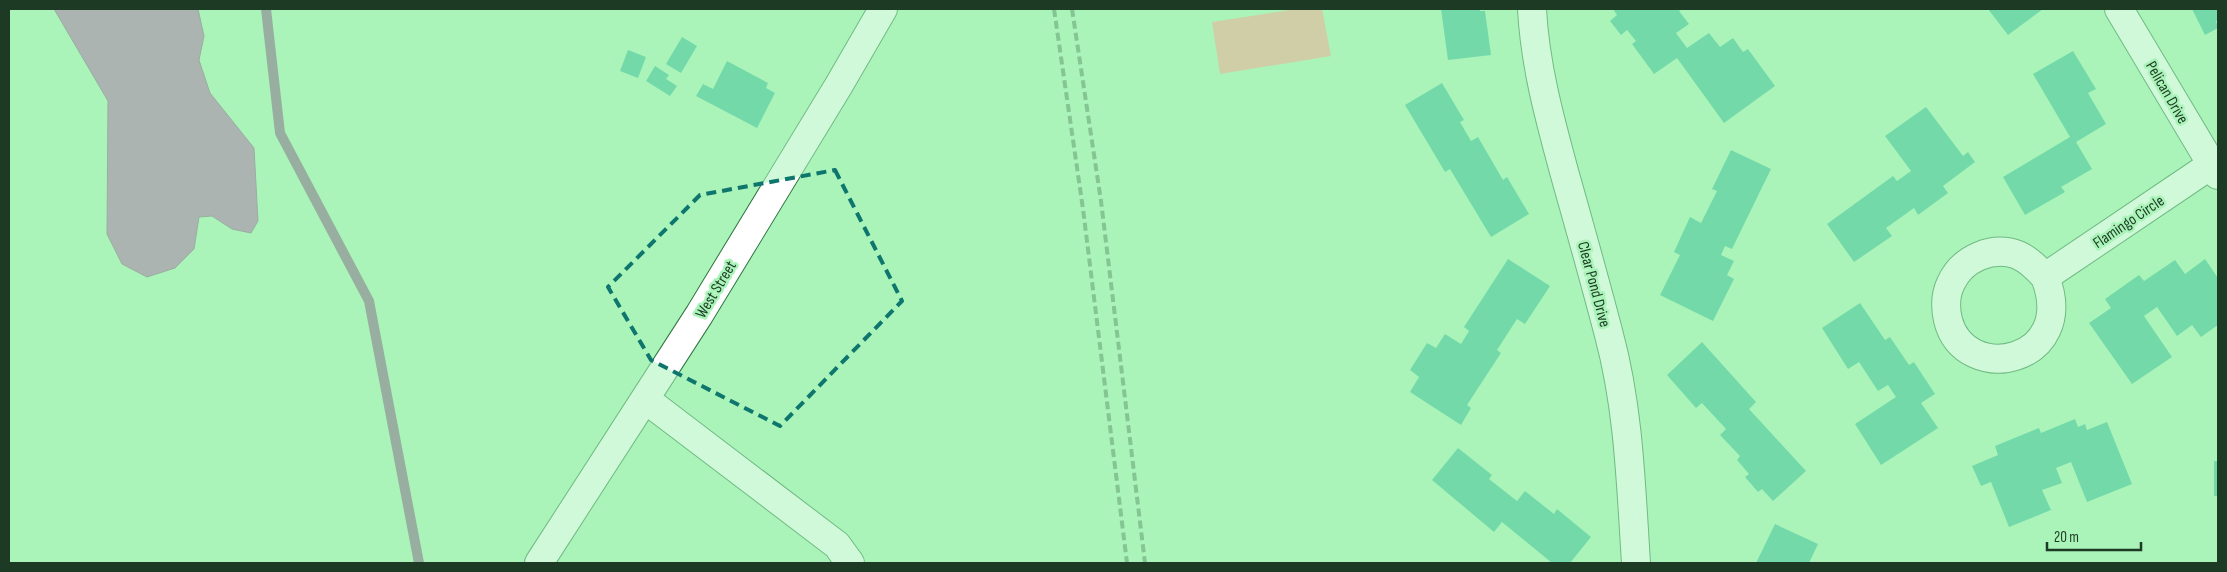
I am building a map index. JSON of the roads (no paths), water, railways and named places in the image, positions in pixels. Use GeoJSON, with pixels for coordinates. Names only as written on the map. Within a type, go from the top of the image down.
{"type":"FeatureCollection","features":[{"type":"Feature","properties":{"kind":"street","name":"West Street"},"geometry":{"type":"LineString","coordinates":[[539,563],[699,315],[883,9]]}},
{"type":"Feature","properties":{"kind":"street","name":"Clear Pond Drive"},"geometry":{"type":"LineString","coordinates":[[1532,9],[1534,38],[1545,103],[1610,337],[1622,396],[1630,464],[1636,563]]}},
{"type":"Feature","properties":{"kind":"street","name":"Pelican Drive"},"geometry":{"type":"LineString","coordinates":[[2119,9],[2214,170]]}},
{"type":"Feature","properties":{"kind":"street","name":"Flamingo Circle"},"geometry":{"type":"LineString","coordinates":[[2045,277],[2214,170]]}},
{"type":"Feature","properties":{"kind":"street"},"geometry":{"type":"LineString","coordinates":[[645,399],[837,545],[850,563]]}},
{"type":"Feature","properties":{"kind":"waterway"},"geometry":{"type":"LineString","coordinates":[[266,9],[280,133],[369,301],[419,563]]}},
{"type":"Feature","properties":{"kind":"railway"},"geometry":{"type":"LineString","coordinates":[[1054,9],[1083,209],[1127,563]]}},
{"type":"Feature","properties":{"kind":"railway"},"geometry":{"type":"LineString","coordinates":[[1072,9],[1101,201],[1145,563]]}}]}
